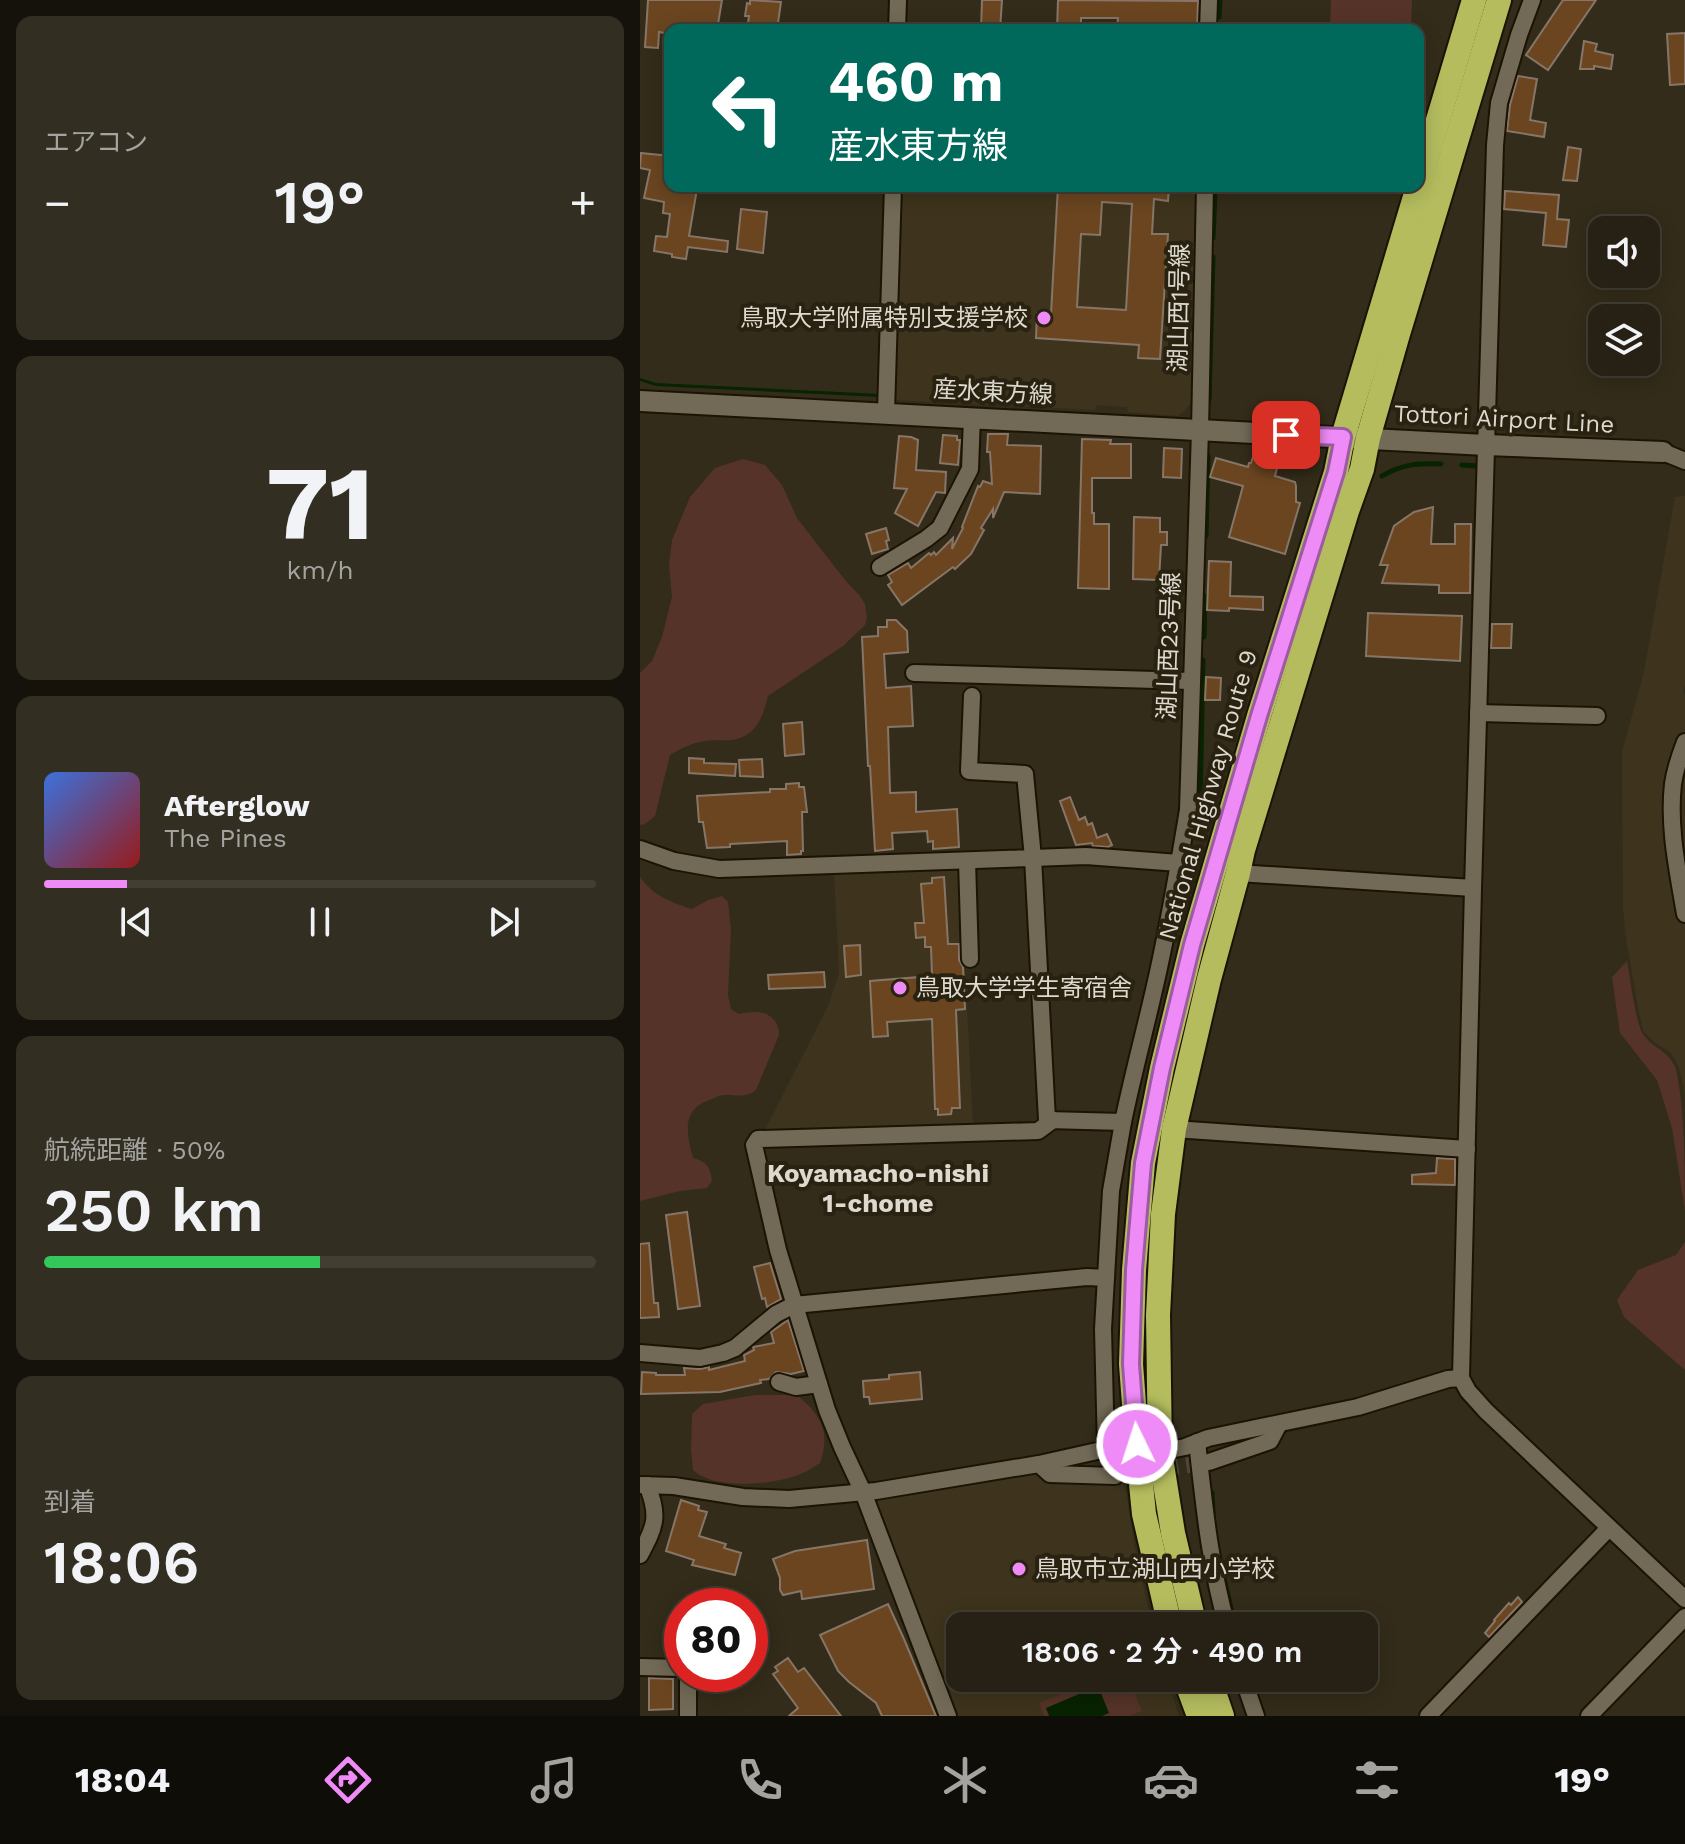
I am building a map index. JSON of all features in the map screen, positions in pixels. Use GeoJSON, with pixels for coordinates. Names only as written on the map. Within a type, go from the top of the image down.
{"type":"FeatureCollection","features":[{"type":"Feature","properties":{"kind":"highway","name":"National Highway Route 9"},"geometry":{"type":"LineString","coordinates":[[1424,167],[1474,0]]}},
{"type":"Feature","properties":{"kind":"highway","name":"National Highway Route 9"},"geometry":{"type":"LineString","coordinates":[[1192,1612],[1173,1533],[1160,1452],[1158,1315],[1163,1214],[1174,1129],[1243,850],[1362,469],[1368,438],[1499,0]]}},
{"type":"Feature","properties":{"kind":"highway","name":"National Highway Route 9"},"geometry":{"type":"LineString","coordinates":[[1167,1612],[1144,1514],[1131,1364],[1134,1270],[1143,1163],[1192,945],[1259,716],[1336,472],[1343,437],[1416,192]]}},
{"type":"Feature","properties":{"kind":"highway"},"geometry":{"type":"LineString","coordinates":[[1190,1692],[1199,1716]]}},
{"type":"Feature","properties":{"kind":"highway"},"geometry":{"type":"LineString","coordinates":[[1214,1692],[1222,1716]]}},
{"type":"Feature","properties":{"kind":"street"},"geometry":{"type":"LineString","coordinates":[[897,24],[898,0]]}},
{"type":"Feature","properties":{"kind":"street"},"geometry":{"type":"LineString","coordinates":[[1208,24],[1209,0]]}},
{"type":"Feature","properties":{"kind":"street"},"geometry":{"type":"LineString","coordinates":[[1532,0],[1499,103],[1495,161],[1461,1378],[1486,1411],[1685,1599]]}},
{"type":"Feature","properties":{"kind":"street"},"geometry":{"type":"LineString","coordinates":[[886,412],[893,192]]}},
{"type":"Feature","properties":{"kind":"street","name":"湖山西1号線"},"geometry":{"type":"LineString","coordinates":[[1200,430],[1205,192]]}},
{"type":"Feature","properties":{"kind":"street","name":"産水東方線"},"geometry":{"type":"LineString","coordinates":[[640,401],[1343,437]]}},
{"type":"Feature","properties":{"kind":"street"},"geometry":{"type":"LineString","coordinates":[[880,567],[940,528],[970,469],[972,417]]}},
{"type":"Feature","properties":{"kind":"street","name":"湖山西23号線"},"geometry":{"type":"LineString","coordinates":[[1106,1449],[1103,1329],[1111,1191],[1132,1078],[1155,987],[1188,810],[1200,430]]}},
{"type":"Feature","properties":{"kind":"street","name":"Tottori Airport Line"},"geometry":{"type":"LineString","coordinates":[[1343,437],[1663,452]]}},
{"type":"Feature","properties":{"kind":"street"},"geometry":{"type":"LineString","coordinates":[[1663,452],[1685,451]]}},
{"type":"Feature","properties":{"kind":"street"},"geometry":{"type":"LineString","coordinates":[[1663,452],[1685,461]]}},
{"type":"Feature","properties":{"kind":"street"},"geometry":{"type":"LineString","coordinates":[[914,673],[1191,681]]}},
{"type":"Feature","properties":{"kind":"street"},"geometry":{"type":"LineString","coordinates":[[972,696],[969,771],[1025,774],[1033,858],[1047,1120],[1123,1122]]}},
{"type":"Feature","properties":{"kind":"street"},"geometry":{"type":"LineString","coordinates":[[1478,713],[1597,716]]}},
{"type":"Feature","properties":{"kind":"street"},"geometry":{"type":"LineString","coordinates":[[1685,742],[1673,780],[1672,809],[1685,914]]}},
{"type":"Feature","properties":{"kind":"street"},"geometry":{"type":"LineString","coordinates":[[640,849],[674,861],[719,869],[1086,856],[1179,863]]}},
{"type":"Feature","properties":{"kind":"street"},"geometry":{"type":"LineString","coordinates":[[967,861],[970,959]]}},
{"type":"Feature","properties":{"kind":"street"},"geometry":{"type":"LineString","coordinates":[[1238,873],[1473,888]]}},
{"type":"Feature","properties":{"kind":"street"},"geometry":{"type":"LineString","coordinates":[[948,1716],[819,1384],[778,1250],[754,1145],[758,1139],[1038,1131],[1053,1120]]}},
{"type":"Feature","properties":{"kind":"street"},"geometry":{"type":"LineString","coordinates":[[1174,1129],[1467,1149]]}},
{"type":"Feature","properties":{"kind":"street"},"geometry":{"type":"LineString","coordinates":[[640,1353],[700,1358],[723,1353],[735,1348],[776,1314],[794,1305],[1087,1277],[1106,1278]]}},
{"type":"Feature","properties":{"kind":"street"},"geometry":{"type":"LineString","coordinates":[[1160,1452],[1208,1438],[1358,1407],[1448,1379],[1461,1378]]}},
{"type":"Feature","properties":{"kind":"street"},"geometry":{"type":"LineString","coordinates":[[779,1382],[796,1387],[819,1384]]}},
{"type":"Feature","properties":{"kind":"street"},"geometry":{"type":"LineString","coordinates":[[1209,1462],[1270,1441],[1279,1424]]}},
{"type":"Feature","properties":{"kind":"street"},"geometry":{"type":"LineString","coordinates":[[1197,1442],[1209,1543],[1223,1612]]}},
{"type":"Feature","properties":{"kind":"street"},"geometry":{"type":"LineString","coordinates":[[640,1555],[655,1516],[655,1507],[644,1485],[674,1486],[743,1497],[789,1499],[863,1492],[1039,1464],[1137,1444]]}},
{"type":"Feature","properties":{"kind":"street"},"geometry":{"type":"LineString","coordinates":[[1039,1464],[1050,1474],[1115,1476]]}},
{"type":"Feature","properties":{"kind":"street"},"geometry":{"type":"LineString","coordinates":[[1428,1716],[1609,1528]]}},
{"type":"Feature","properties":{"kind":"street"},"geometry":{"type":"LineString","coordinates":[[1589,1716],[1685,1617]]}},
{"type":"Feature","properties":{"kind":"street"},"geometry":{"type":"LineString","coordinates":[[640,1667],[664,1668]]}},
{"type":"Feature","properties":{"kind":"street"},"geometry":{"type":"LineString","coordinates":[[688,1692],[688,1716]]}},
{"type":"Feature","properties":{"kind":"street"},"geometry":{"type":"LineString","coordinates":[[1248,1692],[1256,1716]]}},
{"type":"Feature","properties":{"kind":"shaded area"},"geometry":{"type":"Polygon","coordinates":[[[1331,0],[1412,0],[1411,24],[1330,24],[1331,0]]]}},
{"type":"Feature","properties":{"kind":"shaded area","name":"鳥取大学附属特別支援学校"},"geometry":{"type":"Polygon","coordinates":[[[898,192],[1196,192],[1191,404],[1178,416],[1128,412],[1127,407],[1096,405],[1095,410],[893,400],[898,192]]]}},
{"type":"Feature","properties":{"kind":"shaded area"},"geometry":{"type":"Polygon","coordinates":[[[640,378],[656,383],[880,394],[880,397],[656,386],[640,381],[640,378]]]}},
{"type":"Feature","properties":{"kind":"shaded area"},"geometry":{"type":"Polygon","coordinates":[[[743,459],[765,465],[782,485],[797,518],[860,596],[867,618],[865,625],[843,646],[768,696],[761,717],[750,733],[732,740],[695,743],[670,755],[655,816],[640,825],[640,673],[652,661],[672,597],[669,565],[672,540],[690,497],[715,468],[743,459]]]}},
{"type":"Feature","properties":{"kind":"shaded area"},"geometry":{"type":"Polygon","coordinates":[[[1685,496],[1685,1095],[1679,1067],[1671,1053],[1643,1031],[1638,1007],[1623,908],[1622,752],[1644,672],[1675,497],[1685,496]]]}},
{"type":"Feature","properties":{"kind":"shaded area","name":"鳥取大学学生寄宿舎"},"geometry":{"type":"Polygon","coordinates":[[[960,870],[973,1123],[764,1132],[829,1004],[839,973],[834,873],[960,870]]]}},
{"type":"Feature","properties":{"kind":"shaded area"},"geometry":{"type":"Polygon","coordinates":[[[640,877],[663,898],[692,909],[722,896],[728,902],[731,929],[728,995],[731,1009],[739,1014],[766,1014],[775,1021],[779,1035],[756,1090],[745,1095],[716,1097],[693,1111],[688,1133],[693,1158],[705,1163],[710,1172],[712,1181],[707,1188],[640,1201],[640,877]]]}},
{"type":"Feature","properties":{"kind":"shaded area"},"geometry":{"type":"Polygon","coordinates":[[[1627,961],[1640,1029],[1676,1069],[1683,1121],[1685,1211],[1672,1128],[1657,1080],[1620,1033],[1612,977],[1627,961]]]}},
{"type":"Feature","properties":{"kind":"shaded area"},"geometry":{"type":"Polygon","coordinates":[[[1685,1242],[1685,1370],[1624,1317],[1617,1300],[1638,1270],[1676,1255],[1685,1242]]]}},
{"type":"Feature","properties":{"kind":"shaded area"},"geometry":{"type":"Polygon","coordinates":[[[755,1395],[797,1395],[805,1402],[818,1417],[824,1433],[820,1463],[787,1478],[743,1484],[714,1481],[693,1470],[692,1414],[703,1404],[755,1395]]]}},
{"type":"Feature","properties":{"kind":"shaded area","name":"鳥取市立湖山西小学校"},"geometry":{"type":"Polygon","coordinates":[[[1028,1470],[1119,1478],[1120,1483],[1125,1485],[1149,1612],[946,1612],[946,1682],[868,1497],[1028,1470]]]}},
{"type":"Feature","properties":{"kind":"shaded area","name":"鳥取市立湖山西小学校"},"geometry":{"type":"Polygon","coordinates":[[[950,1692],[1171,1692],[1179,1716],[955,1716],[950,1692]]]}},
{"type":"Feature","properties":{"kind":"shaded area"},"geometry":{"type":"Polygon","coordinates":[[[1066,1692],[1134,1692],[1142,1711],[1129,1716],[1044,1716],[1039,1703],[1066,1692]]]}},
{"type":"Feature","properties":{"kind":"shaded area"},"geometry":{"type":"Polygon","coordinates":[[[1084,1692],[1100,1692],[1109,1713],[1102,1716],[1049,1716],[1046,1708],[1084,1692]]]}},
{"type":"Feature","properties":{"kind":"building"},"geometry":{"type":"Polygon","coordinates":[[[648,0],[722,0],[718,24],[664,24],[664,33],[659,32],[658,48],[645,47],[648,0]]]}},
{"type":"Feature","properties":{"kind":"building"},"geometry":{"type":"Polygon","coordinates":[[[750,0],[781,2],[778,24],[748,24],[749,16],[745,16],[747,3],[750,4],[750,0]]]}},
{"type":"Feature","properties":{"kind":"building"},"geometry":{"type":"Polygon","coordinates":[[[982,0],[1002,0],[1000,24],[981,24],[982,0]]]}},
{"type":"Feature","properties":{"kind":"building"},"geometry":{"type":"Polygon","coordinates":[[[1058,0],[1198,1],[1197,24],[1117,24],[1118,18],[1081,18],[1081,24],[1057,24],[1058,0]]]}},
{"type":"Feature","properties":{"kind":"building"},"geometry":{"type":"Polygon","coordinates":[[[1563,0],[1596,0],[1548,70],[1526,55],[1563,0]]]}},
{"type":"Feature","properties":{"kind":"building"},"geometry":{"type":"Polygon","coordinates":[[[1685,33],[1685,84],[1670,85],[1667,34],[1685,33]]]}},
{"type":"Feature","properties":{"kind":"building"},"geometry":{"type":"Polygon","coordinates":[[[1584,41],[1597,44],[1595,51],[1613,55],[1611,69],[1594,66],[1594,69],[1580,69],[1584,41]]]}},
{"type":"Feature","properties":{"kind":"building"},"geometry":{"type":"Polygon","coordinates":[[[1518,76],[1537,79],[1530,120],[1546,123],[1544,137],[1507,131],[1518,76]]]}},
{"type":"Feature","properties":{"kind":"building"},"geometry":{"type":"Polygon","coordinates":[[[1568,147],[1581,149],[1577,181],[1563,180],[1568,147]]]}},
{"type":"Feature","properties":{"kind":"building"},"geometry":{"type":"Polygon","coordinates":[[[641,153],[664,155],[664,192],[696,192],[689,236],[728,241],[727,252],[688,247],[686,259],[654,251],[656,236],[667,237],[670,214],[663,213],[664,202],[644,198],[650,170],[640,168],[641,153]]]}},
{"type":"Feature","properties":{"kind":"building"},"geometry":{"type":"Polygon","coordinates":[[[1505,191],[1559,195],[1557,219],[1569,220],[1566,247],[1543,245],[1546,213],[1504,209],[1505,191]]]}},
{"type":"Feature","properties":{"kind":"building"},"geometry":{"type":"Polygon","coordinates":[[[1058,192],[1169,192],[1168,201],[1154,199],[1152,234],[1168,234],[1160,359],[1138,358],[1139,345],[1036,338],[1037,313],[1051,314],[1058,192]],[[1102,202],[1100,235],[1081,234],[1077,307],[1126,310],[1132,204],[1102,202]]]}},
{"type":"Feature","properties":{"kind":"building"},"geometry":{"type":"Polygon","coordinates":[[[741,209],[767,212],[763,253],[737,249],[741,209]]]}},
{"type":"Feature","properties":{"kind":"building"},"geometry":{"type":"Polygon","coordinates":[[[988,434],[1008,434],[1007,445],[1041,446],[1040,494],[1004,492],[993,518],[993,509],[981,528],[984,530],[971,554],[955,569],[953,567],[902,605],[888,585],[892,582],[888,575],[908,563],[911,568],[929,553],[936,555],[953,538],[952,549],[978,486],[983,481],[992,484],[990,452],[987,452],[988,434]]]}},
{"type":"Feature","properties":{"kind":"building"},"geometry":{"type":"Polygon","coordinates":[[[943,435],[957,436],[960,440],[958,465],[940,463],[943,435]]]}},
{"type":"Feature","properties":{"kind":"building"},"geometry":{"type":"Polygon","coordinates":[[[899,436],[918,440],[916,470],[946,472],[945,493],[936,492],[918,526],[895,513],[907,489],[894,488],[899,436]]]}},
{"type":"Feature","properties":{"kind":"building"},"geometry":{"type":"Polygon","coordinates":[[[1082,439],[1131,444],[1131,478],[1092,478],[1094,524],[1109,524],[1109,589],[1078,588],[1082,439]]]}},
{"type":"Feature","properties":{"kind":"building"},"geometry":{"type":"Polygon","coordinates":[[[1164,448],[1182,449],[1181,478],[1163,477],[1164,448]]]}},
{"type":"Feature","properties":{"kind":"building"},"geometry":{"type":"Polygon","coordinates":[[[1255,451],[1280,457],[1275,476],[1295,482],[1296,502],[1300,503],[1285,554],[1229,537],[1243,486],[1210,477],[1216,458],[1248,467],[1255,451]]]}},
{"type":"Feature","properties":{"kind":"building"},"geometry":{"type":"Polygon","coordinates":[[[1433,507],[1431,544],[1455,544],[1455,524],[1471,524],[1470,593],[1439,593],[1439,585],[1382,583],[1388,565],[1380,565],[1394,526],[1414,512],[1433,507]]]}},
{"type":"Feature","properties":{"kind":"building"},"geometry":{"type":"Polygon","coordinates":[[[1134,517],[1160,518],[1160,532],[1167,532],[1167,545],[1161,545],[1159,580],[1133,579],[1134,517]]]}},
{"type":"Feature","properties":{"kind":"building"},"geometry":{"type":"Polygon","coordinates":[[[886,528],[888,549],[872,554],[866,534],[886,528]]]}},
{"type":"Feature","properties":{"kind":"building"},"geometry":{"type":"Polygon","coordinates":[[[1209,561],[1231,562],[1230,596],[1263,597],[1263,610],[1207,610],[1209,561]]]}},
{"type":"Feature","properties":{"kind":"building"},"geometry":{"type":"Polygon","coordinates":[[[1368,613],[1462,616],[1460,661],[1366,656],[1368,613]]]}},
{"type":"Feature","properties":{"kind":"building"},"geometry":{"type":"Polygon","coordinates":[[[887,620],[896,620],[907,631],[908,652],[884,654],[886,688],[911,686],[913,726],[888,727],[890,793],[916,792],[916,812],[957,809],[959,847],[933,849],[933,841],[928,842],[927,831],[892,833],[893,849],[875,851],[862,637],[878,636],[878,627],[887,627],[887,620]]]}},
{"type":"Feature","properties":{"kind":"building"},"geometry":{"type":"Polygon","coordinates":[[[1492,624],[1512,624],[1511,648],[1491,648],[1492,624]]]}},
{"type":"Feature","properties":{"kind":"building"},"geometry":{"type":"Polygon","coordinates":[[[1206,677],[1221,678],[1220,700],[1205,700],[1206,677]]]}},
{"type":"Feature","properties":{"kind":"building"},"geometry":{"type":"Polygon","coordinates":[[[802,722],[804,754],[785,756],[783,724],[802,722]]]}},
{"type":"Feature","properties":{"kind":"building"},"geometry":{"type":"Polygon","coordinates":[[[689,758],[704,759],[704,763],[736,764],[735,776],[689,773],[689,758]]]}},
{"type":"Feature","properties":{"kind":"building"},"geometry":{"type":"Polygon","coordinates":[[[762,759],[763,777],[740,776],[739,760],[762,759]]]}},
{"type":"Feature","properties":{"kind":"building"},"geometry":{"type":"Polygon","coordinates":[[[799,783],[799,787],[804,787],[807,812],[802,812],[801,854],[787,855],[787,841],[707,848],[703,822],[699,822],[697,796],[770,792],[770,789],[786,789],[786,784],[799,783]]]}},
{"type":"Feature","properties":{"kind":"building"},"geometry":{"type":"Polygon","coordinates":[[[1070,797],[1079,820],[1085,817],[1088,825],[1092,823],[1097,838],[1107,834],[1112,845],[1076,845],[1060,801],[1070,797]]]}},
{"type":"Feature","properties":{"kind":"building"},"geometry":{"type":"Polygon","coordinates":[[[944,877],[948,944],[959,944],[965,1009],[956,1010],[960,1108],[952,1108],[951,1114],[938,1115],[938,1109],[935,1109],[932,1019],[887,1022],[888,1036],[873,1037],[870,981],[932,976],[931,947],[925,947],[925,937],[916,938],[915,923],[924,923],[921,884],[932,883],[932,878],[944,877]]]}},
{"type":"Feature","properties":{"kind":"building"},"geometry":{"type":"Polygon","coordinates":[[[860,945],[861,975],[846,977],[844,946],[860,945]]]}},
{"type":"Feature","properties":{"kind":"building"},"geometry":{"type":"Polygon","coordinates":[[[824,972],[825,987],[769,989],[768,975],[824,972]]]}},
{"type":"Feature","properties":{"kind":"building"},"geometry":{"type":"Polygon","coordinates":[[[1437,1158],[1455,1159],[1455,1185],[1412,1184],[1412,1175],[1436,1173],[1437,1158]]]}},
{"type":"Feature","properties":{"kind":"building"},"geometry":{"type":"Polygon","coordinates":[[[687,1212],[700,1306],[678,1309],[666,1215],[687,1212]]]}},
{"type":"Feature","properties":{"kind":"building"},"geometry":{"type":"Polygon","coordinates":[[[649,1243],[654,1303],[658,1303],[659,1317],[640,1318],[640,1244],[649,1243]]]}},
{"type":"Feature","properties":{"kind":"building"},"geometry":{"type":"Polygon","coordinates":[[[770,1263],[781,1299],[767,1307],[754,1267],[770,1263]]]}},
{"type":"Feature","properties":{"kind":"building"},"geometry":{"type":"Polygon","coordinates":[[[788,1320],[804,1371],[791,1374],[776,1372],[769,1379],[760,1380],[761,1383],[720,1392],[641,1394],[642,1372],[685,1375],[684,1368],[709,1367],[709,1370],[745,1361],[744,1355],[754,1350],[753,1347],[774,1343],[771,1332],[788,1320]]]}},
{"type":"Feature","properties":{"kind":"building"},"geometry":{"type":"Polygon","coordinates":[[[920,1372],[922,1399],[870,1404],[869,1397],[864,1397],[863,1381],[920,1372]]]}},
{"type":"Feature","properties":{"kind":"building"},"geometry":{"type":"Polygon","coordinates":[[[681,1500],[707,1512],[699,1536],[726,1544],[724,1548],[741,1553],[735,1575],[692,1565],[694,1560],[666,1551],[681,1500]]]}},
{"type":"Feature","properties":{"kind":"building"},"geometry":{"type":"Polygon","coordinates":[[[867,1540],[874,1589],[802,1599],[801,1591],[783,1595],[773,1559],[795,1551],[867,1540]]]}},
{"type":"Feature","properties":{"kind":"building"},"geometry":{"type":"Polygon","coordinates":[[[1518,1597],[1522,1602],[1489,1637],[1485,1633],[1494,1620],[1518,1597]]]}},
{"type":"Feature","properties":{"kind":"building"},"geometry":{"type":"Polygon","coordinates":[[[888,1604],[936,1716],[882,1716],[876,1703],[838,1671],[820,1635],[888,1604]]]}},
{"type":"Feature","properties":{"kind":"building"},"geometry":{"type":"Polygon","coordinates":[[[788,1658],[798,1672],[804,1668],[841,1716],[789,1716],[798,1708],[773,1674],[778,1671],[775,1667],[788,1658]]]}},
{"type":"Feature","properties":{"kind":"building"},"geometry":{"type":"Polygon","coordinates":[[[649,1678],[664,1679],[664,1692],[673,1692],[673,1709],[649,1710],[649,1678]]]}},
{"type":"Feature","properties":{"kind":"waterway"},"geometry":{"type":"LineString","coordinates":[[1219,17],[1220,0]]}},
{"type":"Feature","properties":{"kind":"waterway"},"geometry":{"type":"LineString","coordinates":[[1213,238],[1215,192]]}},
{"type":"Feature","properties":{"kind":"waterway"},"geometry":{"type":"LineString","coordinates":[[1209,400],[1213,257]]}},
{"type":"Feature","properties":{"kind":"waterway"},"geometry":{"type":"LineString","coordinates":[[1206,536],[1208,456]]}},
{"type":"Feature","properties":{"kind":"waterway"},"geometry":{"type":"LineString","coordinates":[[1382,476],[1410,465],[1441,464]]}},
{"type":"Feature","properties":{"kind":"waterway"},"geometry":{"type":"LineString","coordinates":[[1462,465],[1478,466],[1478,469]]}},
{"type":"Feature","properties":{"kind":"waterway"},"geometry":{"type":"LineString","coordinates":[[1204,637],[1205,596]]}},
{"type":"Feature","properties":{"kind":"waterway"},"geometry":{"type":"LineString","coordinates":[[1200,806],[1203,660]]}},
{"type":"Feature","properties":{"kind":"waterway"},"geometry":{"type":"LineString","coordinates":[[1212,1493],[1213,1512]]}},
{"type":"Feature","properties":{"kind":"waterway"},"geometry":{"type":"LineString","coordinates":[[1222,1569],[1232,1612]]}},
{"type":"Feature","properties":{"kind":"tunnel"},"geometry":{"type":"LineString","coordinates":[[1115,1476],[1209,1462]]}},
{"type":"Feature","properties":{"kind":"place","name":"鳥取大学附属特別支援学校"},"geometry":{"type":"Point","coordinates":[1044,318]}},
{"type":"Feature","properties":{"kind":"place","name":"鳥取大学学生寄宿舎"},"geometry":{"type":"Point","coordinates":[900,988]}},
{"type":"Feature","properties":{"kind":"place","name":"鳥取市立湖山西小学校"},"geometry":{"type":"Point","coordinates":[1019,1569]}},
{"type":"Feature","properties":{"kind":"district","name":"Koyamacho-nishi 1-chome"},"geometry":{"type":"Point","coordinates":[878,1188]}},
{"type":"Feature","properties":{"kind":"route"},"geometry":{"type":"LineString","coordinates":[[1137,1444],[1131,1364],[1134,1270],[1143,1163],[1162,1068],[1192,945],[1259,716],[1336,472],[1343,437],[1286,435]]}}]}
